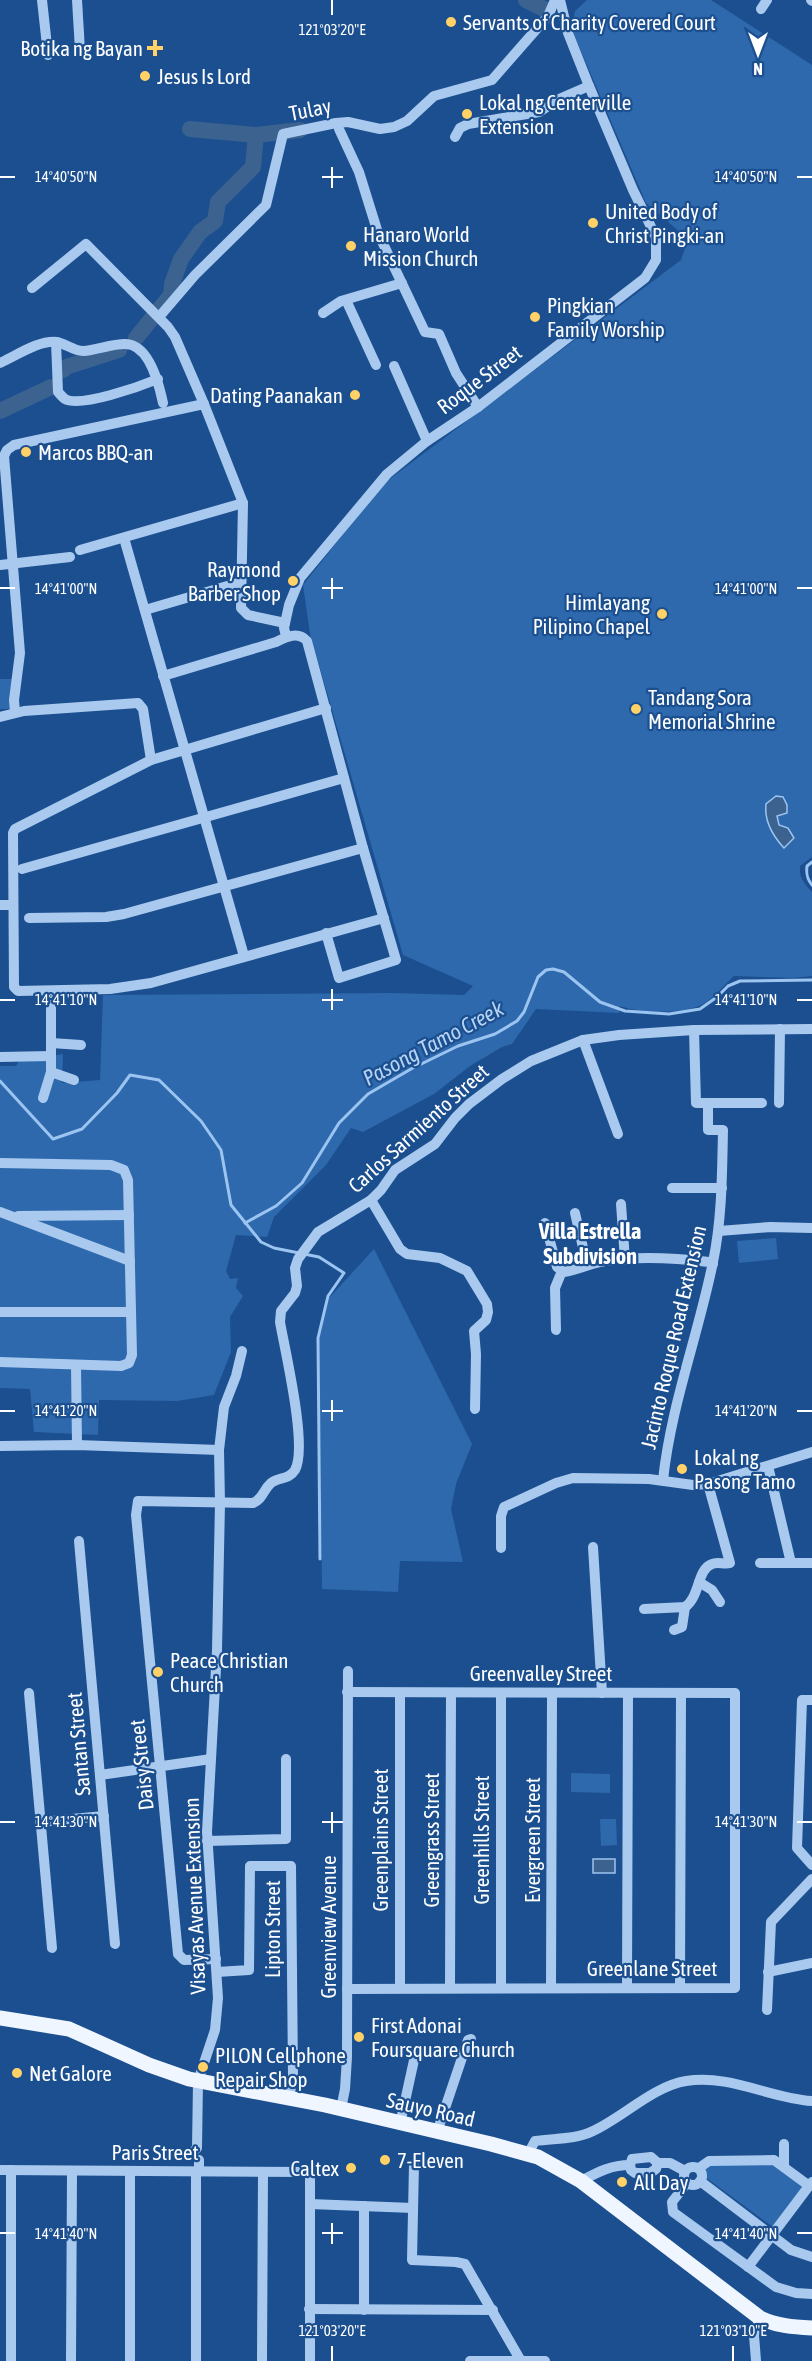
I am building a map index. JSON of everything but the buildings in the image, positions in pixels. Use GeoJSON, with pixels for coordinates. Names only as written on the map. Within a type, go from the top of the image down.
{"type":"FeatureCollection","features":[{"type":"Feature","properties":{"kind":"main road","name":"Sauyo Road"},"geometry":{"type":"LineString","coordinates":[[0,2018],[69,2029],[149,2065],[198,2081],[341,2109],[528,2154],[555,2165],[581,2181],[760,2318],[784,2326],[812,2328]]}},
{"type":"Feature","properties":{"kind":"street"},"geometry":{"type":"LineString","coordinates":[[42,0],[48,54]]}},
{"type":"Feature","properties":{"kind":"street"},"geometry":{"type":"LineString","coordinates":[[77,0],[80,50]]}},
{"type":"Feature","properties":{"kind":"street","name":"Roque Street"},"geometry":{"type":"LineString","coordinates":[[285,622],[300,578],[376,485],[427,441],[478,407],[645,278],[656,260],[656,237],[589,86],[568,33],[559,2]]}},
{"type":"Feature","properties":{"kind":"street","name":"Tulay"},"geometry":{"type":"LineString","coordinates":[[158,317],[195,275],[266,205],[283,134],[336,123],[348,122],[380,129],[394,127],[407,121],[434,96],[492,80],[559,2]]}},
{"type":"Feature","properties":{"kind":"street"},"geometry":{"type":"LineString","coordinates":[[455,137],[460,128],[468,124],[539,112],[589,86]]}},
{"type":"Feature","properties":{"kind":"street"},"geometry":{"type":"LineString","coordinates":[[339,129],[359,172],[378,233],[425,332],[439,334],[456,373],[478,407]]}},
{"type":"Feature","properties":{"kind":"street"},"geometry":{"type":"LineString","coordinates":[[32,288],[86,244],[175,337],[243,503],[242,611],[248,615],[285,622],[286,636]]}},
{"type":"Feature","properties":{"kind":"street"},"geometry":{"type":"LineString","coordinates":[[323,313],[346,300],[402,283]]}},
{"type":"Feature","properties":{"kind":"street"},"geometry":{"type":"LineString","coordinates":[[346,300],[376,365]]}},
{"type":"Feature","properties":{"kind":"street"},"geometry":{"type":"LineString","coordinates":[[0,363],[38,345],[56,342],[82,351],[128,344],[136,346],[148,360],[158,379],[163,403]]}},
{"type":"Feature","properties":{"kind":"street"},"geometry":{"type":"LineString","coordinates":[[56,342],[58,392],[65,399],[76,402],[131,390],[158,379]]}},
{"type":"Feature","properties":{"kind":"street"},"geometry":{"type":"LineString","coordinates":[[394,366],[427,441]]}},
{"type":"Feature","properties":{"kind":"street"},"geometry":{"type":"LineString","coordinates":[[15,712],[14,700],[20,653],[4,456],[7,450],[14,445],[204,404]]}},
{"type":"Feature","properties":{"kind":"street"},"geometry":{"type":"LineString","coordinates":[[80,550],[243,503]]}},
{"type":"Feature","properties":{"kind":"street"},"geometry":{"type":"LineString","coordinates":[[124,538],[244,956]]}},
{"type":"Feature","properties":{"kind":"street"},"geometry":{"type":"LineString","coordinates":[[0,565],[70,557]]}},
{"type":"Feature","properties":{"kind":"street"},"geometry":{"type":"LineString","coordinates":[[145,610],[241,582]]}},
{"type":"Feature","properties":{"kind":"street"},"geometry":{"type":"LineString","coordinates":[[164,676],[276,642],[286,636],[299,636],[307,641],[396,960],[339,978],[326,933]]}},
{"type":"Feature","properties":{"kind":"street"},"geometry":{"type":"LineString","coordinates":[[0,717],[15,712],[141,704],[151,760]]}},
{"type":"Feature","properties":{"kind":"street"},"geometry":{"type":"LineString","coordinates":[[326,708],[151,760],[15,829],[13,833],[14,987],[18,991],[130,987],[172,978],[384,918]]}},
{"type":"Feature","properties":{"kind":"street"},"geometry":{"type":"LineString","coordinates":[[22,869],[344,778]]}},
{"type":"Feature","properties":{"kind":"street"},"geometry":{"type":"LineString","coordinates":[[29,918],[115,916],[363,848]]}},
{"type":"Feature","properties":{"kind":"street"},"geometry":{"type":"LineString","coordinates":[[0,905],[13,905]]}},
{"type":"Feature","properties":{"kind":"street"},"geometry":{"type":"LineString","coordinates":[[43,1098],[51,1072],[54,991]]}},
{"type":"Feature","properties":{"kind":"street"},"geometry":{"type":"LineString","coordinates":[[779,1102],[780,1029]]}},
{"type":"Feature","properties":{"kind":"street","name":"Carlos Sarmiento Street"},"geometry":{"type":"LineString","coordinates":[[220,1503],[259,1501],[270,1484],[290,1476],[297,1465],[295,1402],[280,1322],[281,1311],[295,1293],[297,1286],[295,1268],[307,1245],[318,1232],[371,1200],[395,1170],[435,1143],[455,1118],[502,1079],[531,1061],[583,1040],[694,1030],[812,1029]]}},
{"type":"Feature","properties":{"kind":"street"},"geometry":{"type":"LineString","coordinates":[[694,1030],[696,1103],[762,1103]]}},
{"type":"Feature","properties":{"kind":"street"},"geometry":{"type":"LineString","coordinates":[[583,1040],[618,1134]]}},
{"type":"Feature","properties":{"kind":"street"},"geometry":{"type":"LineString","coordinates":[[51,1043],[81,1045]]}},
{"type":"Feature","properties":{"kind":"street"},"geometry":{"type":"LineString","coordinates":[[0,1057],[51,1056]]}},
{"type":"Feature","properties":{"kind":"street"},"geometry":{"type":"LineString","coordinates":[[51,1072],[74,1080]]}},
{"type":"Feature","properties":{"kind":"street","name":"Jacinto Roque Road Extension"},"geometry":{"type":"LineString","coordinates":[[663,1480],[671,1424],[713,1264],[719,1231],[723,1130],[708,1130],[708,1103]]}},
{"type":"Feature","properties":{"kind":"street"},"geometry":{"type":"LineString","coordinates":[[0,1163],[118,1167],[124,1170],[128,1180],[132,1355],[129,1363],[121,1366],[0,1362]]}},
{"type":"Feature","properties":{"kind":"street"},"geometry":{"type":"LineString","coordinates":[[672,1188],[722,1188]]}},
{"type":"Feature","properties":{"kind":"street"},"geometry":{"type":"LineString","coordinates":[[371,1200],[400,1249],[407,1254],[440,1258],[463,1268],[487,1304],[486,1320],[474,1331],[475,1409]]}},
{"type":"Feature","properties":{"kind":"street"},"geometry":{"type":"LineString","coordinates":[[621,1204],[625,1260]]}},
{"type":"Feature","properties":{"kind":"street"},"geometry":{"type":"LineString","coordinates":[[575,1213],[586,1265]]}},
{"type":"Feature","properties":{"kind":"street"},"geometry":{"type":"LineString","coordinates":[[0,1214],[129,1215]]}},
{"type":"Feature","properties":{"kind":"street"},"geometry":{"type":"LineString","coordinates":[[0,1214],[130,1261]]}},
{"type":"Feature","properties":{"kind":"street"},"geometry":{"type":"LineString","coordinates":[[545,1223],[557,1267],[562,1271],[567,1272],[586,1265],[625,1260],[670,1259],[713,1264]]}},
{"type":"Feature","properties":{"kind":"street"},"geometry":{"type":"LineString","coordinates":[[719,1231],[770,1227],[812,1228]]}},
{"type":"Feature","properties":{"kind":"street"},"geometry":{"type":"LineString","coordinates":[[556,1330],[555,1288],[562,1271]]}},
{"type":"Feature","properties":{"kind":"street"},"geometry":{"type":"LineString","coordinates":[[0,1312],[131,1312]]}},
{"type":"Feature","properties":{"kind":"street","name":"Visayas Avenue Extension"},"geometry":{"type":"LineString","coordinates":[[196,2361],[198,2081],[215,2030],[218,1998],[207,1841],[217,1650],[219,1450],[224,1407],[236,1376],[242,1351]]}},
{"type":"Feature","properties":{"kind":"street"},"geometry":{"type":"LineString","coordinates":[[76,1365],[77,1445]]}},
{"type":"Feature","properties":{"kind":"street"},"geometry":{"type":"LineString","coordinates":[[0,1446],[77,1445],[219,1450]]}},
{"type":"Feature","properties":{"kind":"street"},"geometry":{"type":"LineString","coordinates":[[501,1548],[501,1516],[504,1507],[556,1483],[573,1478],[663,1480],[693,1485],[708,1484],[812,1452]]}},
{"type":"Feature","properties":{"kind":"street"},"geometry":{"type":"LineString","coordinates":[[768,1466],[791,1563]]}},
{"type":"Feature","properties":{"kind":"street"},"geometry":{"type":"LineString","coordinates":[[644,1609],[685,1607],[695,1598],[704,1569],[711,1564],[730,1563],[708,1484]]}},
{"type":"Feature","properties":{"kind":"street","name":"Daisy Street"},"geometry":{"type":"LineString","coordinates":[[216,1959],[184,1960],[179,1958],[136,1515],[138,1502],[220,1503]]}},
{"type":"Feature","properties":{"kind":"street","name":"Santan Street"},"geometry":{"type":"LineString","coordinates":[[79,1540],[115,1944]]}},
{"type":"Feature","properties":{"kind":"street"},"geometry":{"type":"LineString","coordinates":[[593,1547],[602,1693]]}},
{"type":"Feature","properties":{"kind":"street"},"geometry":{"type":"LineString","coordinates":[[760,1563],[812,1563]]}},
{"type":"Feature","properties":{"kind":"street"},"geometry":{"type":"LineString","coordinates":[[699,1582],[712,1590],[720,1602]]}},
{"type":"Feature","properties":{"kind":"street"},"geometry":{"type":"LineString","coordinates":[[674,1630],[682,1628],[685,1607]]}},
{"type":"Feature","properties":{"kind":"street","name":"Greenview Avenue"},"geometry":{"type":"LineString","coordinates":[[341,2109],[346,2081],[348,1671]]}},
{"type":"Feature","properties":{"kind":"street","name":"Greenvalley Street"},"geometry":{"type":"LineString","coordinates":[[347,1692],[735,1693]]}},
{"type":"Feature","properties":{"kind":"street"},"geometry":{"type":"LineString","coordinates":[[29,1693],[52,1948]]}},
{"type":"Feature","properties":{"kind":"street","name":"Greenplains Street"},"geometry":{"type":"LineString","coordinates":[[400,1693],[400,1988]]}},
{"type":"Feature","properties":{"kind":"street","name":"Greengrass Street"},"geometry":{"type":"LineString","coordinates":[[450,1988],[451,1693]]}},
{"type":"Feature","properties":{"kind":"street","name":"Greenhills Street"},"geometry":{"type":"LineString","coordinates":[[501,1693],[501,1988]]}},
{"type":"Feature","properties":{"kind":"street","name":"Evergreen Street"},"geometry":{"type":"LineString","coordinates":[[551,1988],[552,1693]]}},
{"type":"Feature","properties":{"kind":"street"},"geometry":{"type":"LineString","coordinates":[[627,1988],[628,1693]]}},
{"type":"Feature","properties":{"kind":"street"},"geometry":{"type":"LineString","coordinates":[[680,1988],[681,1693]]}},
{"type":"Feature","properties":{"kind":"street","name":"Greenlane Street"},"geometry":{"type":"LineString","coordinates":[[347,1989],[735,1988],[735,1693]]}},
{"type":"Feature","properties":{"kind":"street"},"geometry":{"type":"LineString","coordinates":[[812,1700],[802,1700],[797,1848],[812,1865]]}},
{"type":"Feature","properties":{"kind":"street"},"geometry":{"type":"LineString","coordinates":[[100,1775],[211,1759]]}},
{"type":"Feature","properties":{"kind":"street"},"geometry":{"type":"LineString","coordinates":[[207,1841],[286,1839],[286,1759]]}},
{"type":"Feature","properties":{"kind":"street"},"geometry":{"type":"LineString","coordinates":[[40,1822],[104,1816]]}},
{"type":"Feature","properties":{"kind":"street","name":"Lipton Street"},"geometry":{"type":"LineString","coordinates":[[217,1972],[249,1970],[250,1866],[291,1866],[293,2076],[289,2098]]}},
{"type":"Feature","properties":{"kind":"street"},"geometry":{"type":"LineString","coordinates":[[767,2010],[771,1922],[812,1879]]}},
{"type":"Feature","properties":{"kind":"street"},"geometry":{"type":"LineString","coordinates":[[768,1972],[812,1963]]}},
{"type":"Feature","properties":{"kind":"street"},"geometry":{"type":"LineString","coordinates":[[437,2132],[468,2040],[471,2039]]}},
{"type":"Feature","properties":{"kind":"street"},"geometry":{"type":"LineString","coordinates":[[400,2124],[416,2051]]}},
{"type":"Feature","properties":{"kind":"street"},"geometry":{"type":"LineString","coordinates":[[528,2154],[535,2141],[571,2138],[592,2132],[667,2086],[685,2081],[732,2082],[786,2098],[812,2101]]}},
{"type":"Feature","properties":{"kind":"street"},"geometry":{"type":"LineString","coordinates":[[784,2144],[784,2166]]}},
{"type":"Feature","properties":{"kind":"street"},"geometry":{"type":"LineString","coordinates":[[699,2168],[702,2176],[700,2181],[694,2185],[687,2183],[684,2177],[685,2171],[691,2166],[699,2168],[709,2162],[770,2160],[784,2166],[810,2184],[748,2267]]}},
{"type":"Feature","properties":{"kind":"street","name":"Paris Street"},"geometry":{"type":"LineString","coordinates":[[6,2170],[130,2171],[196,2161],[263,2172],[310,2172],[310,2204]]}},
{"type":"Feature","properties":{"kind":"street"},"geometry":{"type":"LineString","coordinates":[[581,2181],[600,2170],[618,2165],[630,2165],[635,2173],[650,2173],[656,2169],[658,2163],[670,2163],[685,2171]]}},
{"type":"Feature","properties":{"kind":"street"},"geometry":{"type":"LineString","coordinates":[[414,2164],[412,2260],[456,2262],[465,2265],[521,2361]]}},
{"type":"Feature","properties":{"kind":"street"},"geometry":{"type":"LineString","coordinates":[[6,2170],[5,2303],[11,2361]]}},
{"type":"Feature","properties":{"kind":"street"},"geometry":{"type":"LineString","coordinates":[[71,2361],[72,2171]]}},
{"type":"Feature","properties":{"kind":"street"},"geometry":{"type":"LineString","coordinates":[[130,2171],[130,2361]]}},
{"type":"Feature","properties":{"kind":"street"},"geometry":{"type":"LineString","coordinates":[[262,2361],[263,2172]]}},
{"type":"Feature","properties":{"kind":"street"},"geometry":{"type":"LineString","coordinates":[[700,2181],[791,2250],[811,2255]]}},
{"type":"Feature","properties":{"kind":"street"},"geometry":{"type":"LineString","coordinates":[[687,2183],[672,2202],[673,2212],[776,2287],[796,2293],[812,2294]]}},
{"type":"Feature","properties":{"kind":"street"},"geometry":{"type":"LineString","coordinates":[[310,2361],[310,2204],[413,2208]]}},
{"type":"Feature","properties":{"kind":"street"},"geometry":{"type":"LineString","coordinates":[[364,2206],[364,2310]]}},
{"type":"Feature","properties":{"kind":"street"},"geometry":{"type":"LineString","coordinates":[[309,2310],[493,2310]]}},
{"type":"Feature","properties":{"kind":"street"},"geometry":{"type":"LineString","coordinates":[[756,2361],[754,2335],[760,2318]]}},
{"type":"Feature","properties":{"kind":"street"},"geometry":{"type":"LineString","coordinates":[[470,2361],[545,2361]]}},
{"type":"Feature","properties":{"kind":"shaded area"},"geometry":{"type":"Polygon","coordinates":[[[587,0],[711,0],[812,65],[812,857],[800,866],[800,874],[812,892],[812,976],[792,978],[734,976],[713,997],[691,1009],[648,1011],[620,1006],[619,1013],[536,1009],[512,1044],[502,1047],[470,1066],[434,1094],[363,1132],[351,1128],[326,1165],[274,1217],[267,1237],[236,1235],[226,1271],[230,1279],[238,1278],[236,1288],[243,1296],[230,1317],[231,1352],[214,1395],[177,1401],[99,1400],[98,1435],[34,1432],[30,1389],[0,1388],[0,1066],[16,1066],[19,1061],[63,1054],[62,1083],[100,1080],[103,995],[392,993],[464,995],[473,986],[403,955],[310,634],[303,585],[383,484],[681,260],[688,239],[646,203],[571,28],[575,11],[587,0]]]}},
{"type":"Feature","properties":{"kind":"shaded area"},"geometry":{"type":"Polygon","coordinates":[[[0,679],[12,679],[13,709],[0,709],[0,679]]]}},
{"type":"Feature","properties":{"kind":"shaded area"},"geometry":{"type":"Polygon","coordinates":[[[776,796],[783,797],[787,805],[787,813],[777,816],[779,825],[788,828],[794,838],[784,848],[773,833],[766,816],[766,804],[776,796]]]}},
{"type":"Feature","properties":{"kind":"shaded area"},"geometry":{"type":"Polygon","coordinates":[[[776,1238],[778,1259],[739,1263],[737,1241],[776,1238]]]}},
{"type":"Feature","properties":{"kind":"shaded area"},"geometry":{"type":"Polygon","coordinates":[[[374,1249],[472,1444],[456,1484],[451,1509],[463,1562],[400,1561],[398,1592],[322,1589],[319,1338],[329,1298],[374,1249]]]}},
{"type":"Feature","properties":{"kind":"shaded area"},"geometry":{"type":"Polygon","coordinates":[[[571,1773],[610,1774],[610,1793],[571,1792],[571,1773]]]}},
{"type":"Feature","properties":{"kind":"shaded area"},"geometry":{"type":"Polygon","coordinates":[[[600,1819],[616,1819],[617,1845],[601,1846],[600,1819]]]}},
{"type":"Feature","properties":{"kind":"shaded area"},"geometry":{"type":"Polygon","coordinates":[[[593,1859],[615,1859],[615,1873],[593,1873],[593,1859]]]}},
{"type":"Feature","properties":{"kind":"shaded area"},"geometry":{"type":"Polygon","coordinates":[[[772,2163],[803,2187],[773,2227],[705,2177],[705,2166],[772,2163]]]}},
{"type":"Feature","properties":{"kind":"waterway"},"geometry":{"type":"LineString","coordinates":[[526,0],[548,11]]}},
{"type":"Feature","properties":{"kind":"waterway"},"geometry":{"type":"LineString","coordinates":[[136,338],[171,295],[172,284],[181,259],[200,232],[215,221],[218,202],[253,167],[256,135],[190,129]]}},
{"type":"Feature","properties":{"kind":"waterway"},"geometry":{"type":"LineString","coordinates":[[256,135],[300,130]]}},
{"type":"Feature","properties":{"kind":"waterway"},"geometry":{"type":"LineString","coordinates":[[63,370],[66,367],[119,350]]}},
{"type":"Feature","properties":{"kind":"waterway"},"geometry":{"type":"LineString","coordinates":[[0,411],[51,387]]}},
{"type":"Feature","properties":{"kind":"waterway","name":"Pasong Tamo Creek"},"geometry":{"type":"LineString","coordinates":[[812,862],[807,866],[808,878],[812,885]]}},
{"type":"Feature","properties":{"kind":"waterway","name":"Pasong Tamo Creek"},"geometry":{"type":"LineString","coordinates":[[245,1223],[276,1206],[302,1183],[339,1123],[368,1094],[411,1069],[458,1046],[495,1034],[517,1021],[524,1012],[538,977],[546,970],[564,972],[600,1002],[625,1011],[669,1014],[700,1009],[728,986],[740,981],[812,980]]}},
{"type":"Feature","properties":{"kind":"waterway"},"geometry":{"type":"LineString","coordinates":[[0,1081],[53,1139],[82,1129],[117,1093],[130,1075],[159,1080],[201,1121],[221,1150],[231,1205],[261,1242],[274,1248],[319,1257],[344,1273],[328,1296],[318,1338],[320,1559]]}},
{"type":"Feature","properties":{"kind":"place","name":"Servants of Charity Covered Court"},"geometry":{"type":"Point","coordinates":[451,22]}},
{"type":"Feature","properties":{"kind":"place","name":"Botika ng Bayan"},"geometry":{"type":"Point","coordinates":[155,48]}},
{"type":"Feature","properties":{"kind":"place","name":"Jesus Is Lord"},"geometry":{"type":"Point","coordinates":[145,76]}},
{"type":"Feature","properties":{"kind":"place","name":"Lokal ng Centerville Extension"},"geometry":{"type":"Point","coordinates":[467,114]}},
{"type":"Feature","properties":{"kind":"place","name":"United Body of Christ Pingki-an"},"geometry":{"type":"Point","coordinates":[593,223]}},
{"type":"Feature","properties":{"kind":"place","name":"Hanaro World Mission Church"},"geometry":{"type":"Point","coordinates":[351,246]}},
{"type":"Feature","properties":{"kind":"place","name":"Pingkian Family Worship"},"geometry":{"type":"Point","coordinates":[535,317]}},
{"type":"Feature","properties":{"kind":"place","name":"Dating Paanakan"},"geometry":{"type":"Point","coordinates":[355,395]}},
{"type":"Feature","properties":{"kind":"place","name":"Marcos BBQ-an"},"geometry":{"type":"Point","coordinates":[26,452]}},
{"type":"Feature","properties":{"kind":"place","name":"Raymond Barber Shop"},"geometry":{"type":"Point","coordinates":[293,581]}},
{"type":"Feature","properties":{"kind":"place","name":"Himlayang Pilipino Chapel"},"geometry":{"type":"Point","coordinates":[662,614]}},
{"type":"Feature","properties":{"kind":"place","name":"Tandang Sora Memorial Shrine"},"geometry":{"type":"Point","coordinates":[636,709]}},
{"type":"Feature","properties":{"kind":"place","name":"Lokal ng Pasong Tamo"},"geometry":{"type":"Point","coordinates":[682,1469]}},
{"type":"Feature","properties":{"kind":"place","name":"Peace Christian Church"},"geometry":{"type":"Point","coordinates":[158,1672]}},
{"type":"Feature","properties":{"kind":"place","name":"First Adonai Foursquare Church"},"geometry":{"type":"Point","coordinates":[359,2037]}},
{"type":"Feature","properties":{"kind":"place","name":"PILON Cellphone Repair Shop"},"geometry":{"type":"Point","coordinates":[203,2067]}},
{"type":"Feature","properties":{"kind":"place","name":"Net Galore"},"geometry":{"type":"Point","coordinates":[17,2073]}},
{"type":"Feature","properties":{"kind":"place","name":"7-Eleven"},"geometry":{"type":"Point","coordinates":[385,2160]}},
{"type":"Feature","properties":{"kind":"place","name":"Caltex"},"geometry":{"type":"Point","coordinates":[351,2168]}},
{"type":"Feature","properties":{"kind":"place","name":"All Day"},"geometry":{"type":"Point","coordinates":[622,2182]}},
{"type":"Feature","properties":{"kind":"district","name":"Villa Estrella Subdivision"},"geometry":{"type":"Point","coordinates":[590,1244]}}]}
